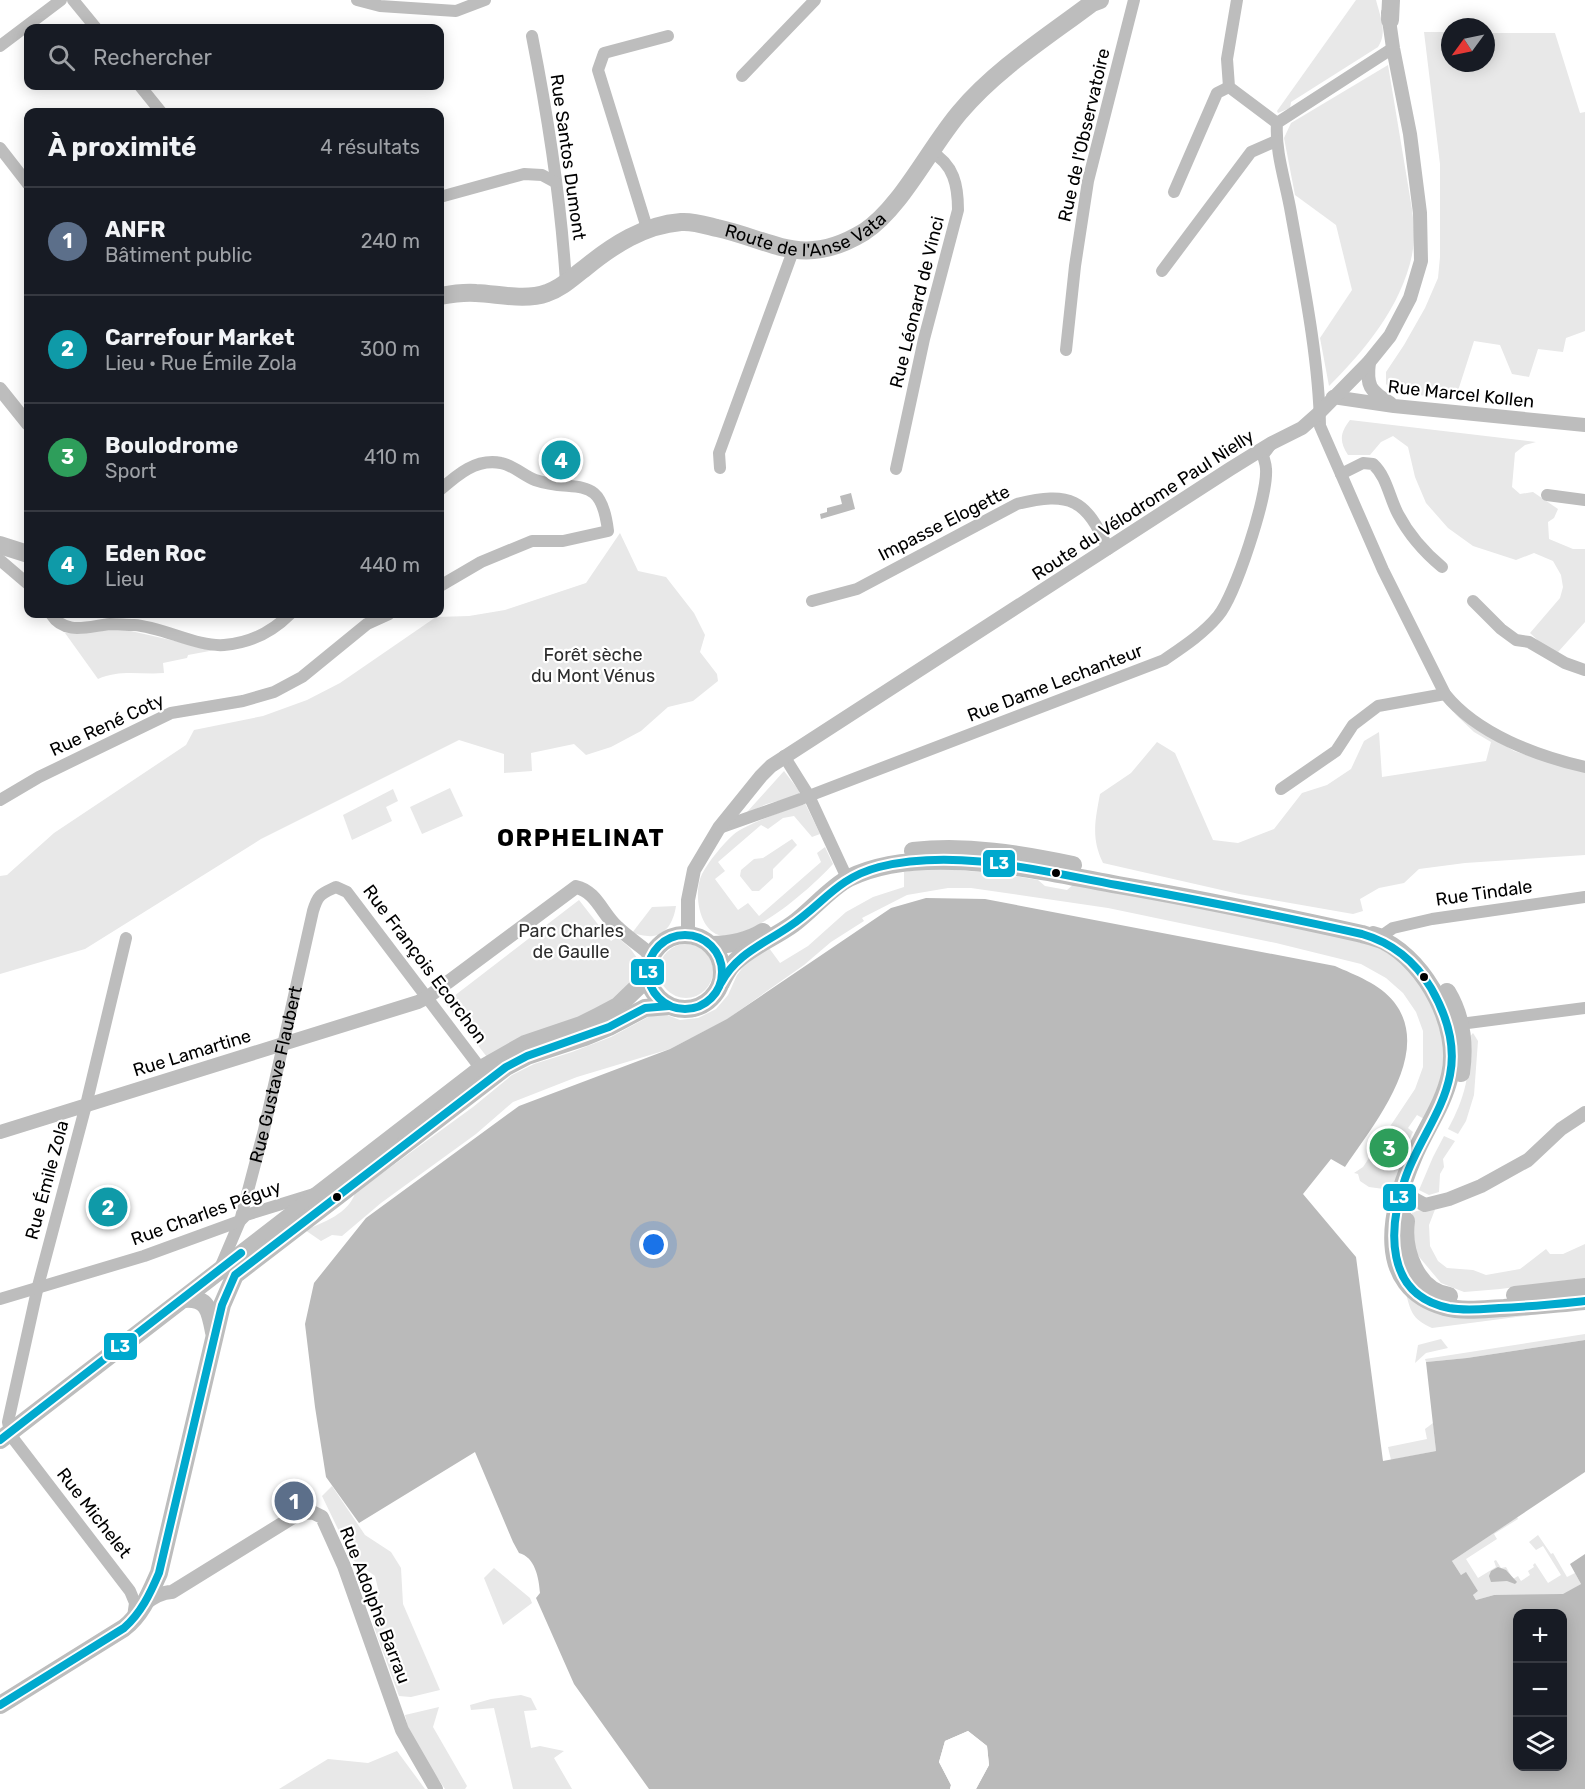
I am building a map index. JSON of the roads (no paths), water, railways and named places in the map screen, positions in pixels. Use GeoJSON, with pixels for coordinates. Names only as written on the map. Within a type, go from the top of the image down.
{"type":"FeatureCollection","features":[{"type":"Feature","properties":{"kind":"main road","name":"Route de l'Anse Vata"},"geometry":{"type":"LineString","coordinates":[[444,296],[472,292],[529,297],[546,294],[566,283],[606,252],[647,228],[667,223],[690,221],[802,252],[827,247],[864,231],[880,220],[958,114],[977,92],[1092,3],[1100,0]]}},
{"type":"Feature","properties":{"kind":"main road"},"geometry":{"type":"LineString","coordinates":[[1389,0],[1390,20]]}},
{"type":"Feature","properties":{"kind":"main road"},"geometry":{"type":"LineString","coordinates":[[0,545],[24,553]]}},
{"type":"Feature","properties":{"kind":"main road"},"geometry":{"type":"LineString","coordinates":[[711,945],[729,945],[752,939],[786,918],[810,894],[871,865],[894,860],[893,854],[940,848],[981,850],[1037,858],[1368,923],[1390,932],[1431,968],[1449,996],[1463,1035],[1464,1055],[1460,1086],[1422,1168],[1406,1196],[1392,1231],[1393,1256],[1406,1281],[1421,1296],[1445,1306],[1473,1310],[1585,1301]]}},
{"type":"Feature","properties":{"kind":"main road"},"geometry":{"type":"LineString","coordinates":[[948,861],[958,855],[974,857],[981,850]]}},
{"type":"Feature","properties":{"kind":"main road"},"geometry":{"type":"LineString","coordinates":[[721,983],[721,963],[717,953],[711,945],[700,938],[677,935],[666,939],[651,955],[647,978],[655,994],[669,1006],[679,1010],[700,1007],[716,993],[732,964],[795,923],[850,874],[892,865],[948,861],[1054,873],[1198,899],[1345,930],[1384,941],[1421,971],[1437,996],[1448,1028],[1452,1058],[1443,1100],[1415,1154],[1400,1222],[1400,1245],[1429,1286],[1444,1296],[1467,1299],[1585,1287]]}},
{"type":"Feature","properties":{"kind":"main road"},"geometry":{"type":"LineString","coordinates":[[227,1273],[322,1192],[482,1068],[525,1044],[581,1025],[618,1006],[647,978]]}},
{"type":"Feature","properties":{"kind":"main road"},"geometry":{"type":"LineString","coordinates":[[5,1436],[184,1299],[227,1273],[506,1067],[527,1056],[609,1027],[645,1008],[669,1006]]}},
{"type":"Feature","properties":{"kind":"main road","name":"Rue Gustave Flaubert"},"geometry":{"type":"LineString","coordinates":[[133,1621],[159,1573],[222,1305],[227,1273]]}},
{"type":"Feature","properties":{"kind":"main road"},"geometry":{"type":"LineString","coordinates":[[184,1299],[195,1298],[205,1304],[210,1314],[214,1337]]}},
{"type":"Feature","properties":{"kind":"main road"},"geometry":{"type":"LineString","coordinates":[[0,1705],[133,1621]]}},
{"type":"Feature","properties":{"kind":"street"},"geometry":{"type":"LineString","coordinates":[[29,24],[61,0]]}},
{"type":"Feature","properties":{"kind":"street"},"geometry":{"type":"LineString","coordinates":[[74,0],[93,24]]}},
{"type":"Feature","properties":{"kind":"street"},"geometry":{"type":"LineString","coordinates":[[357,0],[380,6],[456,11],[485,0]]}},
{"type":"Feature","properties":{"kind":"street"},"geometry":{"type":"LineString","coordinates":[[742,76],[815,0]]}},
{"type":"Feature","properties":{"kind":"street","name":"Rue de l'Observatoire"},"geometry":{"type":"LineString","coordinates":[[1066,350],[1075,266],[1088,181],[1134,0]]}},
{"type":"Feature","properties":{"kind":"street"},"geometry":{"type":"LineString","coordinates":[[1237,0],[1227,58],[1229,87],[1277,123]]}},
{"type":"Feature","properties":{"kind":"street","name":"Route du Vélodrome Paul Nielly"},"geometry":{"type":"LineString","coordinates":[[688,935],[688,900],[694,870],[719,828],[760,776],[784,756],[1272,443],[1302,428],[1369,362],[1390,336],[1410,298],[1421,261],[1420,213],[1410,134],[1393,48],[1390,20]]}},
{"type":"Feature","properties":{"kind":"street"},"geometry":{"type":"LineString","coordinates":[[0,46],[24,28]]}},
{"type":"Feature","properties":{"kind":"street","name":"Rue Santos Dumont"},"geometry":{"type":"LineString","coordinates":[[532,36],[542,86],[566,283]]}},
{"type":"Feature","properties":{"kind":"street"},"geometry":{"type":"LineString","coordinates":[[647,228],[598,70],[604,53],[668,36]]}},
{"type":"Feature","properties":{"kind":"street"},"geometry":{"type":"LineString","coordinates":[[1277,123],[1393,48]]}},
{"type":"Feature","properties":{"kind":"street"},"geometry":{"type":"LineString","coordinates":[[1174,192],[1217,93],[1229,87]]}},
{"type":"Feature","properties":{"kind":"street"},"geometry":{"type":"LineString","coordinates":[[143,90],[158,108]]}},
{"type":"Feature","properties":{"kind":"street"},"geometry":{"type":"LineString","coordinates":[[1277,123],[1276,141],[1298,249],[1320,426],[1383,570],[1445,694],[1455,705],[1486,728],[1520,747],[1556,760],[1585,767]]}},
{"type":"Feature","properties":{"kind":"street"},"geometry":{"type":"LineString","coordinates":[[1162,270],[1251,152],[1276,141]]}},
{"type":"Feature","properties":{"kind":"street"},"geometry":{"type":"LineString","coordinates":[[0,148],[24,179]]}},
{"type":"Feature","properties":{"kind":"street","name":"Rue Léonard de Vinci"},"geometry":{"type":"LineString","coordinates":[[896,469],[924,339],[958,210],[958,194],[954,175],[940,157],[931,152]]}},
{"type":"Feature","properties":{"kind":"street"},"geometry":{"type":"LineString","coordinates":[[444,196],[524,174],[542,175],[555,182]]}},
{"type":"Feature","properties":{"kind":"street"},"geometry":{"type":"LineString","coordinates":[[720,468],[719,453],[793,251]]}},
{"type":"Feature","properties":{"kind":"street"},"geometry":{"type":"LineString","coordinates":[[1369,362],[1367,378],[1372,390],[1394,406]]}},
{"type":"Feature","properties":{"kind":"street"},"geometry":{"type":"LineString","coordinates":[[0,389],[24,419]]}},
{"type":"Feature","properties":{"kind":"street","name":"Rue Marcel Kollen"},"geometry":{"type":"LineString","coordinates":[[1333,397],[1394,406],[1585,425]]}},
{"type":"Feature","properties":{"kind":"street","name":"Rue Dame Lechanteur"},"geometry":{"type":"LineString","coordinates":[[719,828],[809,796],[1164,660],[1195,638],[1219,615],[1238,575],[1263,499],[1266,469],[1263,455],[1272,443]]}},
{"type":"Feature","properties":{"kind":"street"},"geometry":{"type":"LineString","coordinates":[[444,487],[465,469],[484,464],[502,463],[535,480],[588,489],[599,496],[606,514],[608,531],[563,541],[532,542],[481,562],[444,584]]}},
{"type":"Feature","properties":{"kind":"street"},"geometry":{"type":"LineString","coordinates":[[1341,474],[1364,463],[1373,464],[1382,472],[1397,512],[1408,532],[1425,553],[1442,567]]}},
{"type":"Feature","properties":{"kind":"street"},"geometry":{"type":"LineString","coordinates":[[1547,495],[1585,500]]}},
{"type":"Feature","properties":{"kind":"street","name":"Impasse Elogette"},"geometry":{"type":"LineString","coordinates":[[812,601],[857,589],[1006,509],[1039,498],[1056,497],[1075,501],[1089,514],[1108,549]]}},
{"type":"Feature","properties":{"kind":"street"},"geometry":{"type":"LineString","coordinates":[[0,560],[24,581]]}},
{"type":"Feature","properties":{"kind":"street"},"geometry":{"type":"LineString","coordinates":[[1473,601],[1501,629],[1516,640],[1529,642],[1565,663],[1585,670]]}},
{"type":"Feature","properties":{"kind":"street"},"geometry":{"type":"LineString","coordinates":[[55,618],[64,626],[76,629],[112,624],[144,626],[225,645],[258,637],[278,626],[286,618]]}},
{"type":"Feature","properties":{"kind":"street","name":"Rue René Coty"},"geometry":{"type":"LineString","coordinates":[[0,800],[39,777],[171,712],[243,701],[274,692],[302,677],[368,624],[381,618]]}},
{"type":"Feature","properties":{"kind":"street"},"geometry":{"type":"LineString","coordinates":[[1281,789],[1336,751],[1353,725],[1378,706],[1445,694]]}},
{"type":"Feature","properties":{"kind":"street"},"geometry":{"type":"LineString","coordinates":[[784,756],[809,796],[850,874]]}},
{"type":"Feature","properties":{"kind":"street","name":"Rue François Ecorchon"},"geometry":{"type":"LineString","coordinates":[[336,887],[347,892],[482,1068]]}},
{"type":"Feature","properties":{"kind":"street","name":"Rue Gustave Flaubert"},"geometry":{"type":"LineString","coordinates":[[227,1273],[264,1130],[313,911],[319,895],[336,887]]}},
{"type":"Feature","properties":{"kind":"street","name":"Rue Lamartine"},"geometry":{"type":"LineString","coordinates":[[0,1132],[405,1007],[428,997],[576,887],[591,894],[616,927],[651,955]]}},
{"type":"Feature","properties":{"kind":"street","name":"Rue Tindale"},"geometry":{"type":"LineString","coordinates":[[1390,932],[1393,928],[1432,919],[1585,897]]}},
{"type":"Feature","properties":{"kind":"street"},"geometry":{"type":"LineString","coordinates":[[1345,930],[1354,927],[1383,935],[1390,932]]}},
{"type":"Feature","properties":{"kind":"street"},"geometry":{"type":"LineString","coordinates":[[1390,932],[1389,938],[1407,950],[1411,962]]}},
{"type":"Feature","properties":{"kind":"street","name":"Rue Émile Zola"},"geometry":{"type":"LineString","coordinates":[[5,1436],[38,1286],[86,1104],[126,938]]}},
{"type":"Feature","properties":{"kind":"street"},"geometry":{"type":"LineString","coordinates":[[1437,996],[1445,999],[1455,1023],[1460,1024],[1585,1008]]}},
{"type":"Feature","properties":{"kind":"street"},"geometry":{"type":"LineString","coordinates":[[1452,1058],[1458,1046],[1456,1027],[1460,1024]]}},
{"type":"Feature","properties":{"kind":"street"},"geometry":{"type":"LineString","coordinates":[[1406,1196],[1425,1205],[1449,1199],[1481,1186],[1528,1161],[1560,1129],[1585,1113]]}},
{"type":"Feature","properties":{"kind":"street","name":"Rue Charles Péguy"},"geometry":{"type":"LineString","coordinates":[[0,1299],[144,1256],[240,1221],[246,1215],[322,1192]]}},
{"type":"Feature","properties":{"kind":"street","name":"Rue Michelet"},"geometry":{"type":"LineString","coordinates":[[5,1436],[130,1590],[135,1603],[133,1621]]}},
{"type":"Feature","properties":{"kind":"street","name":"Rue Adolphe Barrau"},"geometry":{"type":"LineString","coordinates":[[143,1605],[155,1597],[172,1592],[298,1514],[312,1512],[322,1517],[344,1566],[402,1730],[436,1789]]}},
{"type":"Feature","properties":{"kind":"street"},"geometry":{"type":"LineString","coordinates":[[159,1573],[163,1579],[178,1587]]}},
{"type":"Feature","properties":{"kind":"place","name":"Eden Roc"},"geometry":{"type":"Point","coordinates":[561,460]}},
{"type":"Feature","properties":{"kind":"place","name":"Boulodrome"},"geometry":{"type":"Point","coordinates":[1389,1148]}},
{"type":"Feature","properties":{"kind":"place","name":"Carrefour Market"},"geometry":{"type":"Point","coordinates":[108,1207]}},
{"type":"Feature","properties":{"kind":"place","name":"ANFR"},"geometry":{"type":"Point","coordinates":[294,1501]}},
{"type":"Feature","properties":{"kind":"district","name":"ORPHELINAT"},"geometry":{"type":"Point","coordinates":[581,838]}},
{"type":"Feature","properties":{"kind":"park label","name":"Forêt sèche du Mont Vénus"},"geometry":{"type":"Point","coordinates":[593,665]}},
{"type":"Feature","properties":{"kind":"park label","name":"Parc Charles de Gaulle"},"geometry":{"type":"Point","coordinates":[571,941]}}]}
